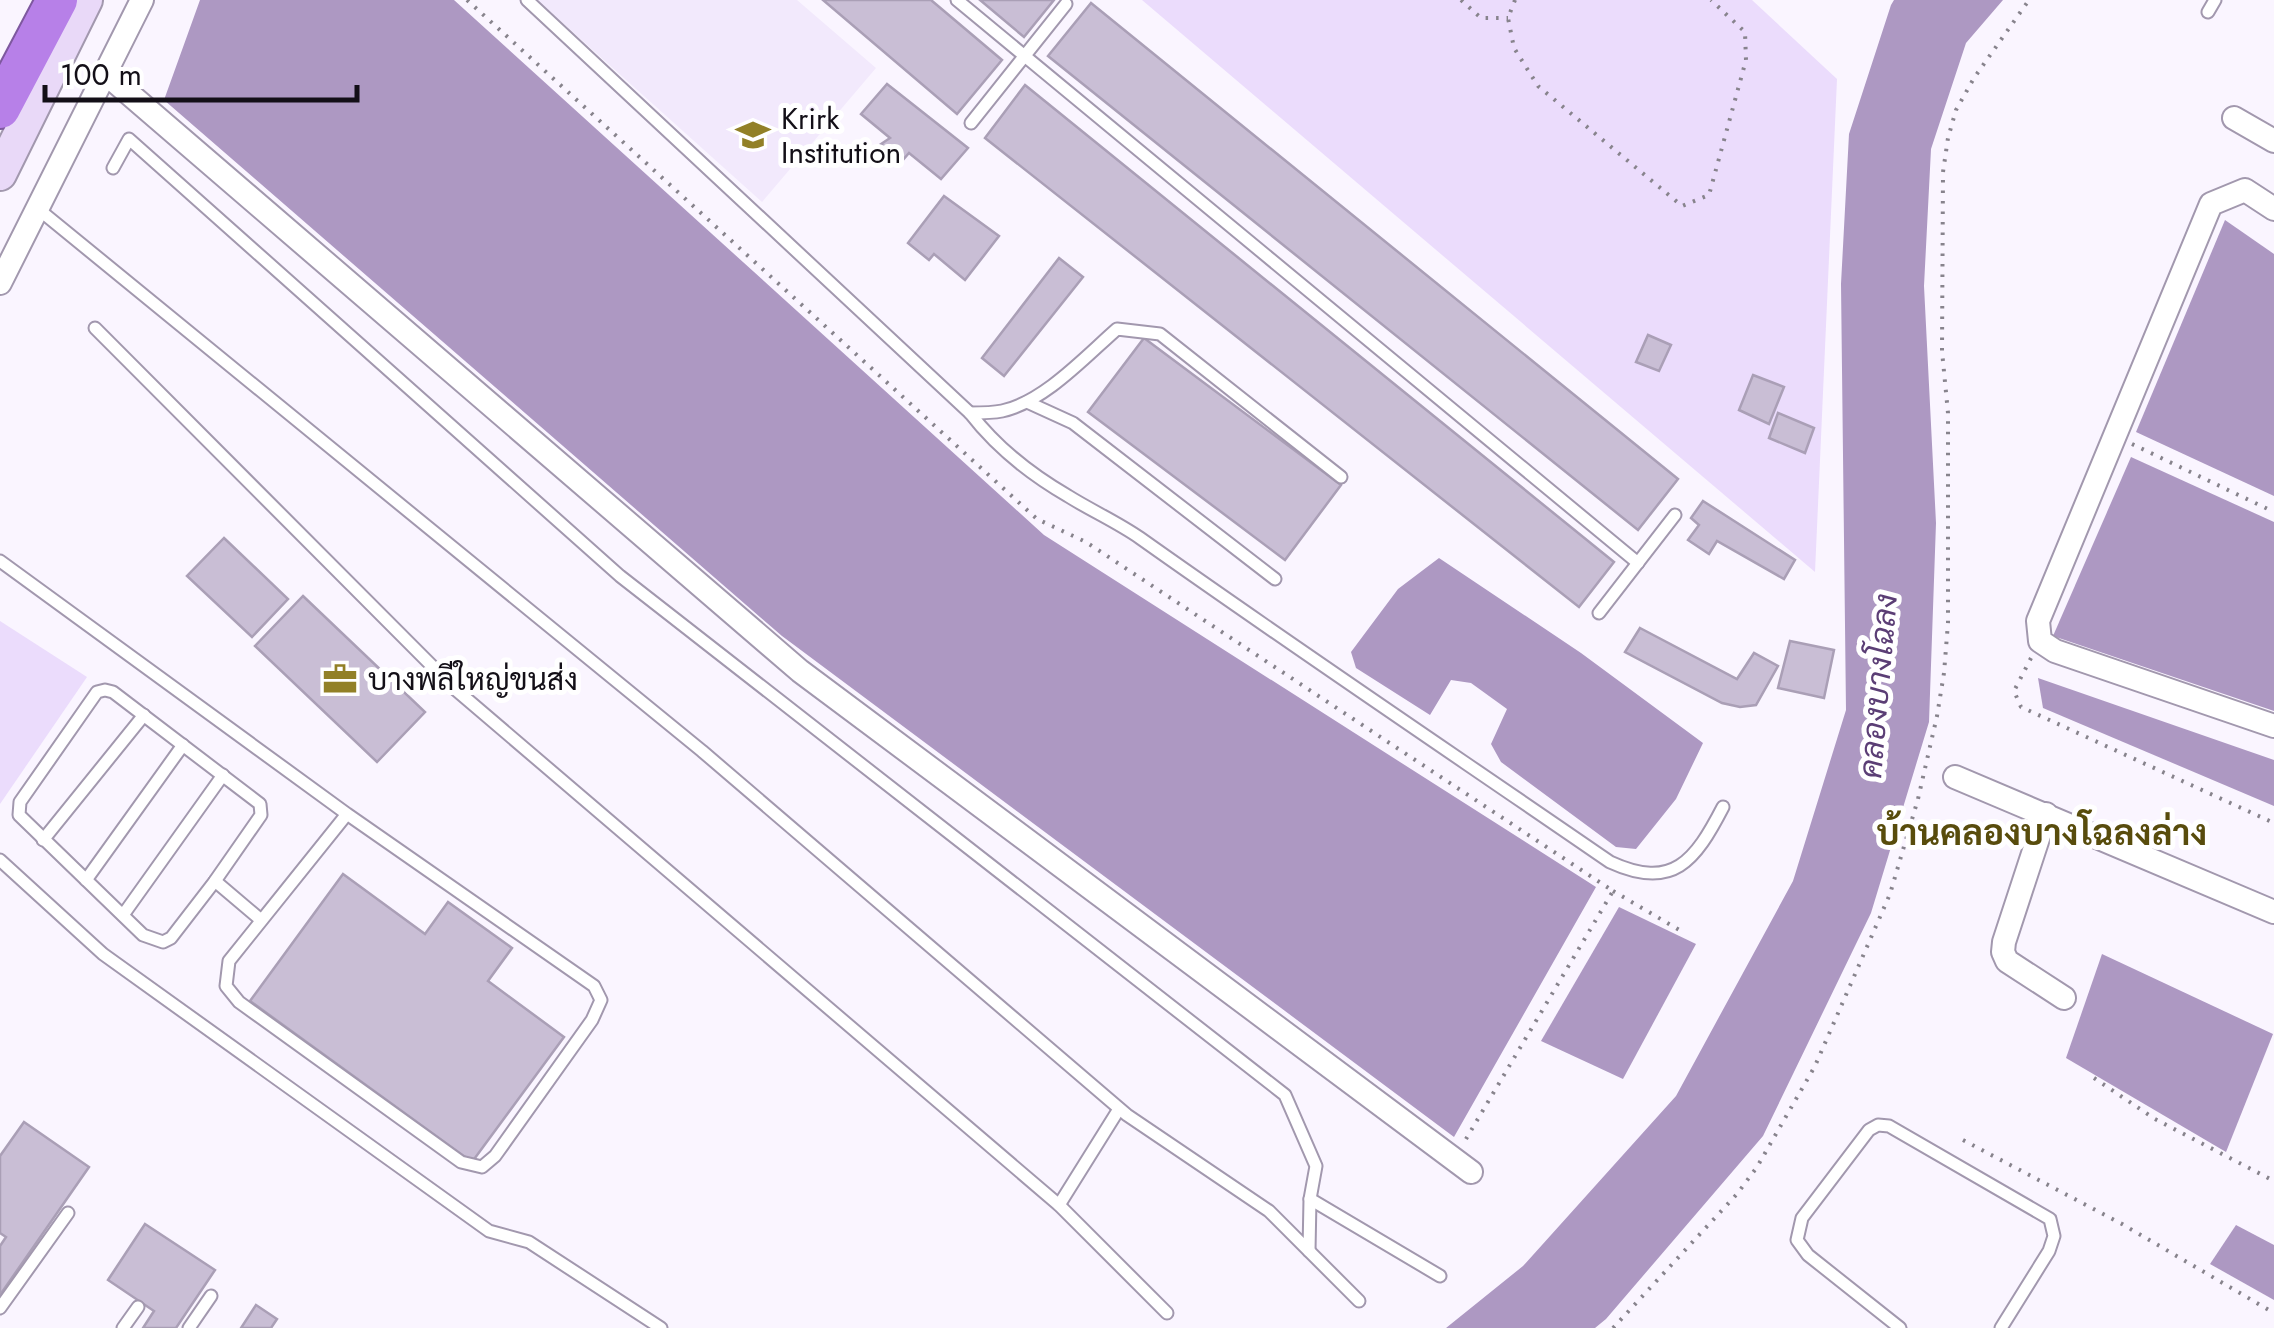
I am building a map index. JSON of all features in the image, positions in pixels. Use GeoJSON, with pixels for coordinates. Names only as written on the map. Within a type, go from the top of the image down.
{"type":"FeatureCollection","features":[{"type":"Feature","properties":{"kind":"highway"},"geometry":{"type":"LineString","coordinates":[[0,108],[54,0]]}},
{"type":"Feature","properties":{"kind":"main road"},"geometry":{"type":"LineString","coordinates":[[0,174],[86,0]]}},
{"type":"Feature","properties":{"kind":"street"},"geometry":{"type":"LineString","coordinates":[[0,283],[142,0]]}},
{"type":"Feature","properties":{"kind":"street"},"geometry":{"type":"LineString","coordinates":[[106,73],[800,670],[1471,1172]]}},
{"type":"Feature","properties":{"kind":"street"},"geometry":{"type":"LineString","coordinates":[[2234,118],[2274,141]]}},
{"type":"Feature","properties":{"kind":"street"},"geometry":{"type":"LineString","coordinates":[[2274,209],[2245,190],[2211,204],[2038,622],[2040,641],[2055,652],[2274,726]]}},
{"type":"Feature","properties":{"kind":"street"},"geometry":{"type":"LineString","coordinates":[[1956,777],[2274,912]]}},
{"type":"Feature","properties":{"kind":"street"},"geometry":{"type":"LineString","coordinates":[[2046,814],[2003,952],[2007,961],[2064,998]]}},
{"type":"Feature","properties":{"kind":"lane"},"geometry":{"type":"LineString","coordinates":[[527,0],[970,413],[990,439],[1017,462],[1068,496],[1114,520],[1610,862],[1644,874],[1676,868],[1692,858],[1723,808]]}},
{"type":"Feature","properties":{"kind":"lane"},"geometry":{"type":"LineString","coordinates":[[957,0],[1638,563]]}},
{"type":"Feature","properties":{"kind":"lane"},"geometry":{"type":"LineString","coordinates":[[2208,12],[2215,0]]}},
{"type":"Feature","properties":{"kind":"lane"},"geometry":{"type":"LineString","coordinates":[[971,123],[1066,4]]}},
{"type":"Feature","properties":{"kind":"lane"},"geometry":{"type":"LineString","coordinates":[[114,168],[128,140],[620,576],[1284,1095],[1316,1166],[1310,1199],[1309,1251]]}},
{"type":"Feature","properties":{"kind":"lane"},"geometry":{"type":"LineString","coordinates":[[37,208],[702,751],[1119,1109],[1269,1212],[1360,1301]]}},
{"type":"Feature","properties":{"kind":"lane"},"geometry":{"type":"LineString","coordinates":[[94,328],[454,689],[1059,1205],[1168,1313]]}},
{"type":"Feature","properties":{"kind":"lane"},"geometry":{"type":"LineString","coordinates":[[970,413],[1003,411],[1026,402],[1046,390],[1118,329],[1160,334],[1341,477]]}},
{"type":"Feature","properties":{"kind":"lane"},"geometry":{"type":"LineString","coordinates":[[1026,402],[1074,423],[1275,579]]}},
{"type":"Feature","properties":{"kind":"lane"},"geometry":{"type":"LineString","coordinates":[[1600,613],[1674,515]]}},
{"type":"Feature","properties":{"kind":"lane"},"geometry":{"type":"LineString","coordinates":[[0,561],[347,814],[594,986],[601,1000],[592,1020],[495,1156],[482,1167],[461,1162],[239,1002],[226,986],[228,961],[347,814]]}},
{"type":"Feature","properties":{"kind":"lane"},"geometry":{"type":"LineString","coordinates":[[97,692],[114,692],[144,715],[262,809],[215,881],[163,942],[143,934],[19,816],[20,802],[97,692]]}},
{"type":"Feature","properties":{"kind":"lane"},"geometry":{"type":"LineString","coordinates":[[43,840],[144,715]]}},
{"type":"Feature","properties":{"kind":"lane"},"geometry":{"type":"LineString","coordinates":[[86,880],[183,745]]}},
{"type":"Feature","properties":{"kind":"lane"},"geometry":{"type":"LineString","coordinates":[[122,915],[223,776]]}},
{"type":"Feature","properties":{"kind":"lane"},"geometry":{"type":"LineString","coordinates":[[0,860],[104,954],[472,1220],[489,1231],[529,1242],[660,1328]]}},
{"type":"Feature","properties":{"kind":"lane"},"geometry":{"type":"LineString","coordinates":[[215,881],[261,920]]}},
{"type":"Feature","properties":{"kind":"lane"},"geometry":{"type":"LineString","coordinates":[[1059,1205],[1119,1109]]}},
{"type":"Feature","properties":{"kind":"lane"},"geometry":{"type":"LineString","coordinates":[[1900,1328],[1808,1255],[1797,1240],[1802,1218],[1869,1130],[1878,1124],[1889,1126],[2050,1219],[2054,1236],[2049,1250],[2001,1328]]}},
{"type":"Feature","properties":{"kind":"lane"},"geometry":{"type":"LineString","coordinates":[[1310,1199],[1440,1276]]}},
{"type":"Feature","properties":{"kind":"lane"},"geometry":{"type":"LineString","coordinates":[[0,1308],[68,1214]]}},
{"type":"Feature","properties":{"kind":"lane"},"geometry":{"type":"LineString","coordinates":[[189,1328],[211,1296]]}},
{"type":"Feature","properties":{"kind":"lane"},"geometry":{"type":"LineString","coordinates":[[122,1328],[138,1307]]}},
{"type":"Feature","properties":{"kind":"path"},"geometry":{"type":"LineString","coordinates":[[466,0],[1038,519],[1086,542],[1613,891],[1681,931]]}},
{"type":"Feature","properties":{"kind":"path"},"geometry":{"type":"LineString","coordinates":[[1462,0],[1482,18],[1508,18]]}},
{"type":"Feature","properties":{"kind":"path"},"geometry":{"type":"LineString","coordinates":[[1515,0],[1508,18],[1514,48],[1538,86],[1682,206],[1709,195],[1746,60],[1746,32],[1711,0]]}},
{"type":"Feature","properties":{"kind":"path"},"geometry":{"type":"LineString","coordinates":[[1613,1328],[1737,1194],[1757,1167],[1814,1066],[1890,894],[1937,716],[1948,623],[1948,413],[1942,351],[1943,172],[1948,138],[1956,110],[1974,78],[2029,0]]}},
{"type":"Feature","properties":{"kind":"path"},"geometry":{"type":"LineString","coordinates":[[2114,436],[2274,512]]}},
{"type":"Feature","properties":{"kind":"path"},"geometry":{"type":"LineString","coordinates":[[2040,641],[2014,691],[2021,708],[2274,823]]}},
{"type":"Feature","properties":{"kind":"path"},"geometry":{"type":"LineString","coordinates":[[1464,1144],[1613,891]]}},
{"type":"Feature","properties":{"kind":"path"},"geometry":{"type":"LineString","coordinates":[[2094,1078],[2156,1119],[2274,1181]]}},
{"type":"Feature","properties":{"kind":"path"},"geometry":{"type":"LineString","coordinates":[[1963,1140],[2122,1224],[2274,1312]]}},
{"type":"Feature","properties":{"kind":"shaded area","name":"Krirk Institution"},"geometry":{"type":"Polygon","coordinates":[[[537,0],[797,0],[876,68],[762,202],[537,0]]]}},
{"type":"Feature","properties":{"kind":"shaded area"},"geometry":{"type":"Polygon","coordinates":[[[1142,0],[1752,0],[1837,79],[1815,572],[1142,0]]]}},
{"type":"Feature","properties":{"kind":"shaded area"},"geometry":{"type":"Polygon","coordinates":[[[0,621],[87,677],[0,804],[0,621]]]}},
{"type":"Feature","properties":{"kind":"water"},"geometry":{"type":"Polygon","coordinates":[[[200,0],[454,0],[1044,535],[1596,887],[1454,1137],[782,636],[164,100],[200,0]]]}},
{"type":"Feature","properties":{"kind":"water","name":"คลองบางโฉลง"},"geometry":{"type":"Polygon","coordinates":[[[1894,0],[2003,0],[1966,43],[1931,149],[1924,286],[1936,523],[1929,722],[1871,913],[1763,1136],[1606,1319],[1595,1328],[1446,1328],[1523,1266],[1676,1096],[1793,881],[1846,710],[1841,284],[1849,134],[1894,0]]]}},
{"type":"Feature","properties":{"kind":"water"},"geometry":{"type":"Polygon","coordinates":[[[2225,220],[2274,254],[2274,496],[2136,432],[2225,220]]]}},
{"type":"Feature","properties":{"kind":"water"},"geometry":{"type":"Polygon","coordinates":[[[2131,457],[2274,522],[2274,711],[2053,636],[2131,457]]]}},
{"type":"Feature","properties":{"kind":"water"},"geometry":{"type":"Polygon","coordinates":[[[1439,558],[1581,653],[1703,743],[1676,799],[1636,849],[1616,847],[1501,762],[1491,744],[1507,709],[1471,683],[1451,680],[1430,715],[1356,668],[1351,652],[1398,589],[1439,558]]]}},
{"type":"Feature","properties":{"kind":"water"},"geometry":{"type":"Polygon","coordinates":[[[2038,678],[2274,760],[2274,806],[2043,708],[2038,678]]]}},
{"type":"Feature","properties":{"kind":"water"},"geometry":{"type":"Polygon","coordinates":[[[1619,907],[1696,944],[1623,1079],[1541,1041],[1619,907]]]}},
{"type":"Feature","properties":{"kind":"water"},"geometry":{"type":"Polygon","coordinates":[[[2102,954],[2273,1034],[2226,1152],[2066,1058],[2102,954]]]}},
{"type":"Feature","properties":{"kind":"water"},"geometry":{"type":"Polygon","coordinates":[[[2236,1225],[2274,1245],[2274,1300],[2210,1264],[2236,1225]]]}},
{"type":"Feature","properties":{"kind":"building"},"geometry":{"type":"Polygon","coordinates":[[[823,0],[931,0],[1002,60],[957,114],[823,0]]]}},
{"type":"Feature","properties":{"kind":"building"},"geometry":{"type":"Polygon","coordinates":[[[980,0],[1054,0],[1024,37],[980,0]]]}},
{"type":"Feature","properties":{"kind":"building"},"geometry":{"type":"Polygon","coordinates":[[[1091,3],[1678,479],[1638,530],[1048,56],[1091,3]]]}},
{"type":"Feature","properties":{"kind":"building"},"geometry":{"type":"Polygon","coordinates":[[[887,84],[968,148],[941,179],[909,153],[902,161],[881,144],[890,138],[861,114],[887,84]]]}},
{"type":"Feature","properties":{"kind":"building"},"geometry":{"type":"Polygon","coordinates":[[[1025,85],[1614,562],[1579,607],[985,138],[1025,85]]]}},
{"type":"Feature","properties":{"kind":"building"},"geometry":{"type":"Polygon","coordinates":[[[944,196],[999,236],[965,280],[934,254],[929,260],[908,243],[944,196]]]}},
{"type":"Feature","properties":{"kind":"building"},"geometry":{"type":"Polygon","coordinates":[[[1059,258],[1083,277],[1004,376],[982,358],[1059,258]]]}},
{"type":"Feature","properties":{"kind":"building"},"geometry":{"type":"Polygon","coordinates":[[[1648,335],[1671,345],[1659,371],[1636,362],[1648,335]]]}},
{"type":"Feature","properties":{"kind":"building"},"geometry":{"type":"Polygon","coordinates":[[[1144,338],[1341,485],[1285,560],[1088,412],[1144,338]]]}},
{"type":"Feature","properties":{"kind":"building"},"geometry":{"type":"Polygon","coordinates":[[[1753,375],[1784,387],[1769,424],[1739,410],[1753,375]]]}},
{"type":"Feature","properties":{"kind":"building"},"geometry":{"type":"Polygon","coordinates":[[[1778,413],[1814,428],[1805,453],[1769,438],[1778,413]]]}},
{"type":"Feature","properties":{"kind":"building"},"geometry":{"type":"Polygon","coordinates":[[[1703,501],[1795,560],[1784,579],[1717,541],[1709,554],[1688,540],[1699,525],[1691,518],[1703,501]]]}},
{"type":"Feature","properties":{"kind":"building"},"geometry":{"type":"Polygon","coordinates":[[[224,538],[288,599],[252,637],[187,576],[224,538]]]}},
{"type":"Feature","properties":{"kind":"building","name":"บางพลีใหญ่ขนส่ง"},"geometry":{"type":"Polygon","coordinates":[[[303,596],[425,712],[377,762],[255,646],[303,596]]]}},
{"type":"Feature","properties":{"kind":"building"},"geometry":{"type":"Polygon","coordinates":[[[1640,628],[1737,679],[1754,653],[1778,666],[1756,705],[1722,703],[1625,652],[1640,628]]]}},
{"type":"Feature","properties":{"kind":"building"},"geometry":{"type":"Polygon","coordinates":[[[1790,641],[1834,650],[1824,698],[1778,688],[1790,641]]]}},
{"type":"Feature","properties":{"kind":"building"},"geometry":{"type":"Polygon","coordinates":[[[343,874],[425,934],[448,902],[512,948],[488,981],[564,1037],[472,1162],[250,1001],[343,874]]]}},
{"type":"Feature","properties":{"kind":"building"},"geometry":{"type":"Polygon","coordinates":[[[24,1122],[89,1167],[0,1295],[0,1246],[6,1237],[0,1233],[0,1156],[24,1122]]]}},
{"type":"Feature","properties":{"kind":"building"},"geometry":{"type":"Polygon","coordinates":[[[145,1224],[215,1270],[176,1328],[143,1328],[154,1311],[108,1280],[145,1224]]]}},
{"type":"Feature","properties":{"kind":"building"},"geometry":{"type":"Polygon","coordinates":[[[256,1305],[277,1319],[271,1328],[241,1328],[256,1305]]]}},
{"type":"Feature","properties":{"kind":"place","name":"Krirk Institution"},"geometry":{"type":"Point","coordinates":[753,135]}},
{"type":"Feature","properties":{"kind":"place","name":"บางพลีใหญ่ขนส่ง"},"geometry":{"type":"Point","coordinates":[340,679]}},
{"type":"Feature","properties":{"kind":"district","name":"บ้านคลองบางโฉลงล่าง"},"geometry":{"type":"Point","coordinates":[2042,833]}}]}
